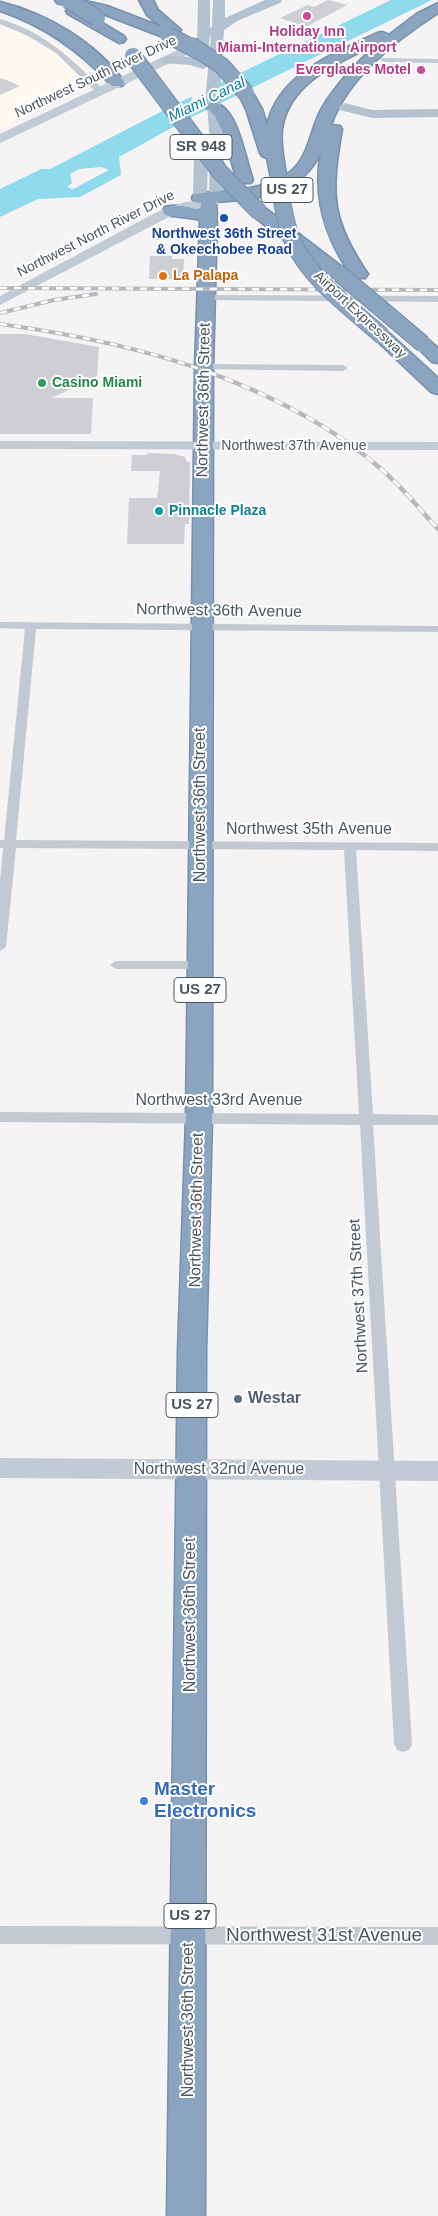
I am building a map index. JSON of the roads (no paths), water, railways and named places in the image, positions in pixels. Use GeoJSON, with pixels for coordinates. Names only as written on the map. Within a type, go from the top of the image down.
{"type":"FeatureCollection","features":[{"type":"Feature","properties":{"kind":"highway"},"geometry":{"type":"LineString","coordinates":[[47,0],[94,19]]}},
{"type":"Feature","properties":{"kind":"highway"},"geometry":{"type":"LineString","coordinates":[[62,0],[102,9],[173,34]]}},
{"type":"Feature","properties":{"kind":"highway"},"geometry":{"type":"LineString","coordinates":[[68,0],[94,19]]}},
{"type":"Feature","properties":{"kind":"highway"},"geometry":{"type":"LineString","coordinates":[[114,0],[173,34]]}},
{"type":"Feature","properties":{"kind":"highway"},"geometry":{"type":"LineString","coordinates":[[146,0],[152,12],[173,34],[206,61]]}},
{"type":"Feature","properties":{"kind":"highway"},"geometry":{"type":"LineString","coordinates":[[0,6],[34,20],[81,46],[99,61],[117,83]]}},
{"type":"Feature","properties":{"kind":"highway","name":"US 27"},"geometry":{"type":"LineString","coordinates":[[207,200],[268,189],[282,185],[296,176],[307,163],[326,116],[339,112],[364,81],[430,18],[438,7]]}},
{"type":"Feature","properties":{"kind":"highway"},"geometry":{"type":"LineString","coordinates":[[0,21],[16,17],[34,20]]}},
{"type":"Feature","properties":{"kind":"highway"},"geometry":{"type":"LineString","coordinates":[[271,150],[276,118],[286,97],[297,86],[323,67],[410,20],[430,18]]}},
{"type":"Feature","properties":{"kind":"highway","name":"US 27"},"geometry":{"type":"LineString","coordinates":[[207,200],[261,198],[282,192],[299,184],[313,168],[339,112],[370,59],[430,18]]}},
{"type":"Feature","properties":{"kind":"highway","name":"Airport Expressway"},"geometry":{"type":"LineString","coordinates":[[94,19],[119,39],[220,172],[277,225],[430,344],[438,358]]}},
{"type":"Feature","properties":{"kind":"highway","name":"Airport Expressway"},"geometry":{"type":"LineString","coordinates":[[173,34],[197,43],[206,61],[229,73],[246,93],[271,150],[290,235],[303,259],[316,275],[438,388]]}},
{"type":"Feature","properties":{"kind":"highway"},"geometry":{"type":"LineString","coordinates":[[209,106],[220,111],[231,133],[239,167],[263,211]]}},
{"type":"Feature","properties":{"kind":"highway"},"geometry":{"type":"LineString","coordinates":[[339,112],[327,170],[330,213],[340,246],[360,274],[430,344]]}},
{"type":"Feature","properties":{"kind":"highway"},"geometry":{"type":"LineString","coordinates":[[170,208],[188,212],[207,200]]}},
{"type":"Feature","properties":{"kind":"highway","name":"Northwest 36th Street"},"geometry":{"type":"LineString","coordinates":[[186,2216],[190,1937],[192,1351],[199,1119],[203,446],[207,200]]}},
{"type":"Feature","properties":{"kind":"main road"},"geometry":{"type":"LineString","coordinates":[[219,3],[239,10],[276,0]]}},
{"type":"Feature","properties":{"kind":"main road","name":"Northwest 36th Street"},"geometry":{"type":"LineString","coordinates":[[207,200],[209,106],[214,80],[219,3]]}},
{"type":"Feature","properties":{"kind":"main road"},"geometry":{"type":"LineString","coordinates":[[197,43],[218,27],[261,3]]}},
{"type":"Feature","properties":{"kind":"main road"},"geometry":{"type":"LineString","coordinates":[[204,4],[218,27]]}},
{"type":"Feature","properties":{"kind":"main road"},"geometry":{"type":"LineString","coordinates":[[197,43],[204,4]]}},
{"type":"Feature","properties":{"kind":"main road"},"geometry":{"type":"LineString","coordinates":[[166,60],[206,61]]}},
{"type":"Feature","properties":{"kind":"main road","name":"Northwest 36th Street"},"geometry":{"type":"LineString","coordinates":[[206,61],[201,86],[209,106],[217,142],[207,200]]}},
{"type":"Feature","properties":{"kind":"main road"},"geometry":{"type":"LineString","coordinates":[[339,112],[438,114]]}},
{"type":"Feature","properties":{"kind":"street"},"geometry":{"type":"LineString","coordinates":[[0,21],[31,34],[59,51],[100,91]]}},
{"type":"Feature","properties":{"kind":"street","name":"Northwest South River Drive"},"geometry":{"type":"LineString","coordinates":[[0,139],[166,60],[197,43]]}},
{"type":"Feature","properties":{"kind":"street"},"geometry":{"type":"LineString","coordinates":[[384,60],[438,61]]}},
{"type":"Feature","properties":{"kind":"street","name":"Northwest North River Drive"},"geometry":{"type":"LineString","coordinates":[[0,292],[170,208],[207,200]]}},
{"type":"Feature","properties":{"kind":"street","name":"Northwest North River Drive"},"geometry":{"type":"LineString","coordinates":[[0,301],[108,240]]}},
{"type":"Feature","properties":{"kind":"street"},"geometry":{"type":"LineString","coordinates":[[206,298],[438,300]]}},
{"type":"Feature","properties":{"kind":"street"},"geometry":{"type":"LineString","coordinates":[[204,368],[343,368]]}},
{"type":"Feature","properties":{"kind":"street","name":"Northwest 37th Avenue"},"geometry":{"type":"LineString","coordinates":[[0,445],[438,446]]}},
{"type":"Feature","properties":{"kind":"street","name":"Northwest 36th Avenue"},"geometry":{"type":"LineString","coordinates":[[0,624],[438,629]]}},
{"type":"Feature","properties":{"kind":"street"},"geometry":{"type":"LineString","coordinates":[[0,947],[5,844],[31,625]]}},
{"type":"Feature","properties":{"kind":"street","name":"Northwest 35th Avenue"},"geometry":{"type":"LineString","coordinates":[[5,844],[438,847]]}},
{"type":"Feature","properties":{"kind":"street","name":"Northwest 37th Street"},"geometry":{"type":"LineString","coordinates":[[350,846],[403,1744]]}},
{"type":"Feature","properties":{"kind":"street"},"geometry":{"type":"LineString","coordinates":[[116,965],[200,965]]}},
{"type":"Feature","properties":{"kind":"street","name":"Northwest 33rd Avenue"},"geometry":{"type":"LineString","coordinates":[[0,1117],[438,1120]]}},
{"type":"Feature","properties":{"kind":"street","name":"Northwest 32nd Avenue"},"geometry":{"type":"LineString","coordinates":[[0,1468],[438,1470]]}},
{"type":"Feature","properties":{"kind":"street","name":"Northwest 31st Avenue"},"geometry":{"type":"LineString","coordinates":[[0,1935],[190,1937],[438,1936]]}},
{"type":"Feature","properties":{"kind":"water","name":"Miami Canal"},"geometry":{"type":"Polygon","coordinates":[[[391,0],[432,0],[184,121],[119,157],[121,175],[80,197],[38,199],[0,217],[0,189],[41,169],[50,169],[172,106],[391,0]],[[101,167],[79,169],[70,174],[72,183],[67,187],[73,189],[109,170],[101,167]]]}},
{"type":"Feature","properties":{"kind":"railway"},"geometry":{"type":"LineString","coordinates":[[0,288],[438,290]]}},
{"type":"Feature","properties":{"kind":"railway"},"geometry":{"type":"LineString","coordinates":[[0,313],[54,300],[96,294]]}},
{"type":"Feature","properties":{"kind":"railway"},"geometry":{"type":"LineString","coordinates":[[0,324],[54,332],[133,349],[211,373]]}},
{"type":"Feature","properties":{"kind":"railway"},"geometry":{"type":"LineString","coordinates":[[208,372],[284,405],[332,432],[377,465],[402,489],[438,529]]}},
{"type":"Feature","properties":{"kind":"place","name":"Holiday Inn Miami-International Airport"},"geometry":{"type":"Point","coordinates":[307,16]}},
{"type":"Feature","properties":{"kind":"place","name":"Everglades Motel"},"geometry":{"type":"Point","coordinates":[421,70]}},
{"type":"Feature","properties":{"kind":"place","name":"Northwest 36th Street & Okeechobee Road"},"geometry":{"type":"Point","coordinates":[224,218]}},
{"type":"Feature","properties":{"kind":"place","name":"La Palapa"},"geometry":{"type":"Point","coordinates":[163,276]}},
{"type":"Feature","properties":{"kind":"place","name":"Casino Miami"},"geometry":{"type":"Point","coordinates":[42,383]}},
{"type":"Feature","properties":{"kind":"place","name":"Pinnacle Plaza"},"geometry":{"type":"Point","coordinates":[159,511]}},
{"type":"Feature","properties":{"kind":"place","name":"Westar"},"geometry":{"type":"Point","coordinates":[238,1399]}},
{"type":"Feature","properties":{"kind":"place","name":"Master Electronics"},"geometry":{"type":"Point","coordinates":[144,1801]}}]}
